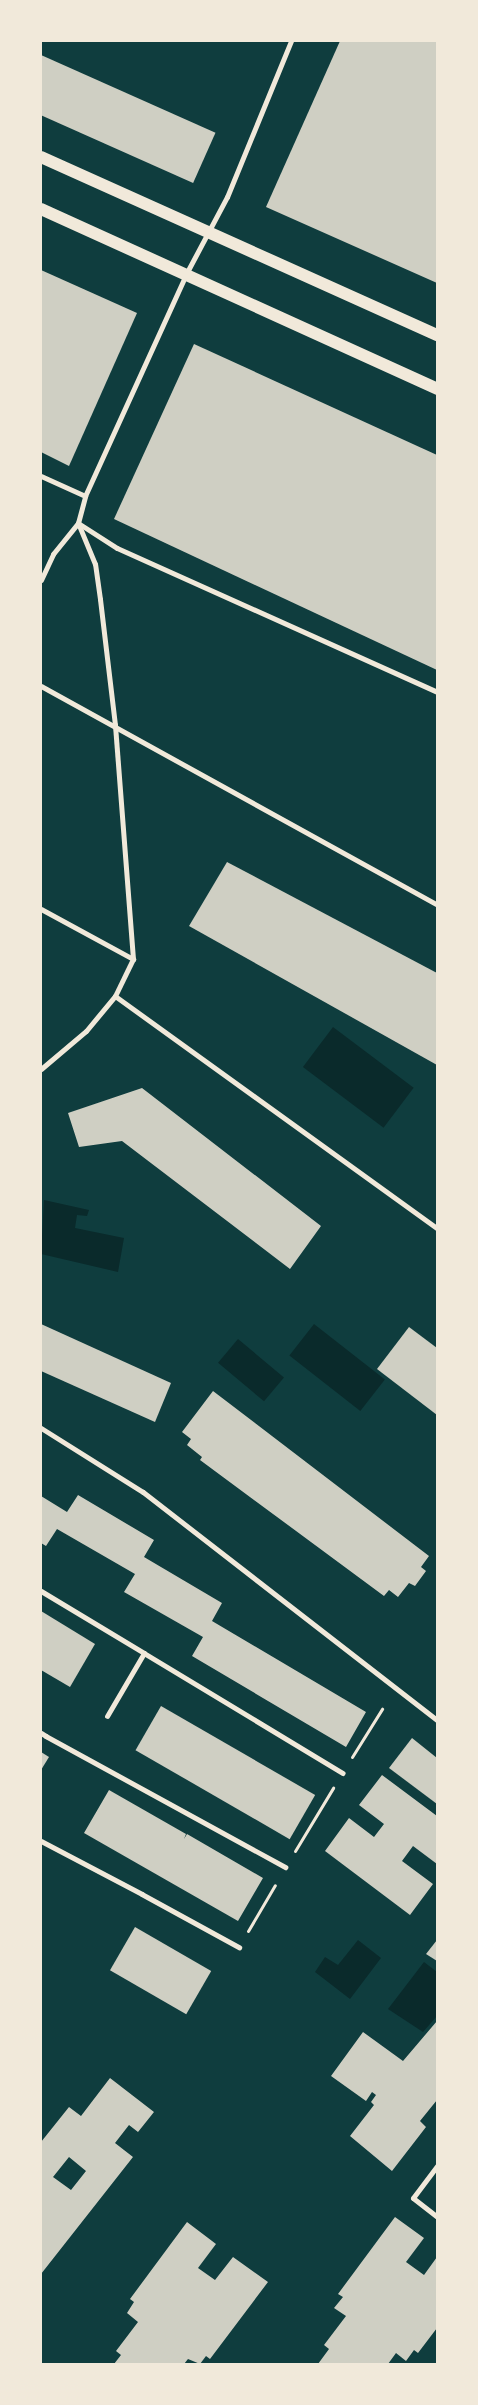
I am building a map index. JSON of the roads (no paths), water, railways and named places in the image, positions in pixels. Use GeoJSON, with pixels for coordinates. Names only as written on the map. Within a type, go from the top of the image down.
{"type":"FeatureCollection","features":[{"type":"Feature","properties":{"kind":"main road"},"geometry":{"type":"LineString","coordinates":[[41,157],[437,335]]}},
{"type":"Feature","properties":{"kind":"main road"},"geometry":{"type":"LineString","coordinates":[[41,209],[437,389]]}},
{"type":"Feature","properties":{"kind":"street"},"geometry":{"type":"LineString","coordinates":[[41,580],[53,554],[78,523],[86,496],[186,274],[227,197],[292,41]]}},
{"type":"Feature","properties":{"kind":"street"},"geometry":{"type":"LineString","coordinates":[[41,476],[86,496]]}},
{"type":"Feature","properties":{"kind":"street"},"geometry":{"type":"LineString","coordinates":[[78,523],[117,548],[437,692]]}},
{"type":"Feature","properties":{"kind":"street"},"geometry":{"type":"LineString","coordinates":[[41,1070],[86,1032],[115,996],[133,959],[115,725],[95,564],[78,523]]}},
{"type":"Feature","properties":{"kind":"street"},"geometry":{"type":"LineString","coordinates":[[41,686],[115,725],[437,905]]}},
{"type":"Feature","properties":{"kind":"street"},"geometry":{"type":"LineString","coordinates":[[41,909],[133,959]]}},
{"type":"Feature","properties":{"kind":"street"},"geometry":{"type":"LineString","coordinates":[[115,996],[437,1228]]}},
{"type":"Feature","properties":{"kind":"street"},"geometry":{"type":"LineString","coordinates":[[41,1428],[143,1492],[437,1720]]}},
{"type":"Feature","properties":{"kind":"street"},"geometry":{"type":"LineString","coordinates":[[41,1591],[343,1773]]}},
{"type":"Feature","properties":{"kind":"street"},"geometry":{"type":"LineString","coordinates":[[107,1716],[144,1653]]}},
{"type":"Feature","properties":{"kind":"street"},"geometry":{"type":"LineString","coordinates":[[44,1735],[286,1867]]}},
{"type":"Feature","properties":{"kind":"street"},"geometry":{"type":"LineString","coordinates":[[41,1841],[239,1947]]}},
{"type":"Feature","properties":{"kind":"street"},"geometry":{"type":"LineString","coordinates":[[437,2166],[413,2198],[437,2217]]}},
{"type":"Feature","properties":{"kind":"water"},"geometry":{"type":"Polygon","coordinates":[[[333,1027],[414,1088],[384,1128],[303,1067],[333,1027]]]}},
{"type":"Feature","properties":{"kind":"water"},"geometry":{"type":"Polygon","coordinates":[[[44,1200],[89,1210],[87,1216],[77,1215],[75,1228],[124,1238],[118,1272],[41,1254],[44,1200]]]}},
{"type":"Feature","properties":{"kind":"water"},"geometry":{"type":"Polygon","coordinates":[[[314,1324],[385,1379],[360,1411],[289,1356],[314,1324]]]}},
{"type":"Feature","properties":{"kind":"water"},"geometry":{"type":"Polygon","coordinates":[[[238,1339],[284,1378],[264,1401],[218,1363],[238,1339]]]}},
{"type":"Feature","properties":{"kind":"water"},"geometry":{"type":"Polygon","coordinates":[[[358,1940],[381,1958],[350,1999],[315,1972],[325,1957],[338,1965],[358,1940]]]}},
{"type":"Feature","properties":{"kind":"water"},"geometry":{"type":"Polygon","coordinates":[[[424,1962],[437,1972],[437,2016],[423,2032],[388,2009],[424,1962]]]}}]}
